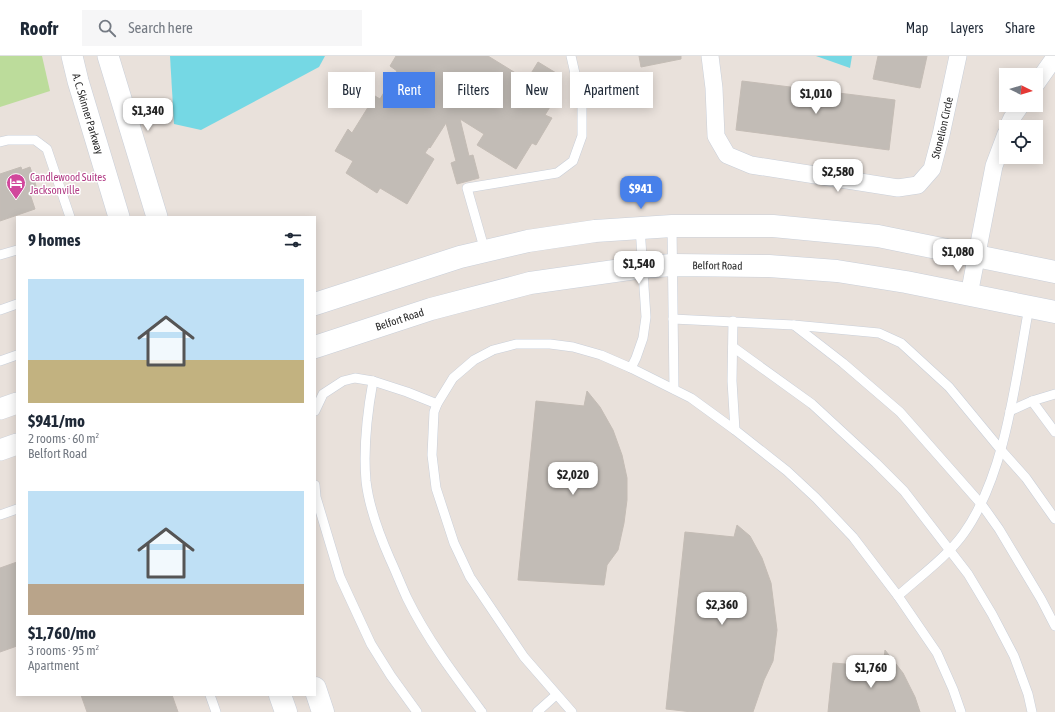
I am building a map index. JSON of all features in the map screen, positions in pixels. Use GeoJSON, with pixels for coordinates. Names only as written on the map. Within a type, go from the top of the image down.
{"type":"FeatureCollection","features":[{"type":"Feature","properties":{"kind":"main road"},"geometry":{"type":"LineString","coordinates":[[316,304],[460,257],[485,251],[595,231],[640,227],[773,226],[878,236],[1055,272]]}},
{"type":"Feature","properties":{"kind":"main road","name":"Belfort Road"},"geometry":{"type":"LineString","coordinates":[[316,347],[431,309],[530,283],[643,267],[673,265],[769,266],[837,272],[906,282],[1055,312]]}},
{"type":"Feature","properties":{"kind":"main road"},"geometry":{"type":"LineString","coordinates":[[316,691],[323,712]]}},
{"type":"Feature","properties":{"kind":"main road"},"geometry":{"type":"LineString","coordinates":[[280,696],[286,712]]}},
{"type":"Feature","properties":{"kind":"street","name":"A. C. Skinner Parkway"},"geometry":{"type":"LineString","coordinates":[[72,56],[115,216]]}},
{"type":"Feature","properties":{"kind":"street"},"geometry":{"type":"LineString","coordinates":[[108,56],[157,216]]}},
{"type":"Feature","properties":{"kind":"street","name":"Stonelion Circle"},"geometry":{"type":"LineString","coordinates":[[710,56],[714,88],[716,136],[727,155],[751,165],[898,188],[918,184],[932,169],[958,56]]}},
{"type":"Feature","properties":{"kind":"street"},"geometry":{"type":"LineString","coordinates":[[1043,74],[1055,57]]}},
{"type":"Feature","properties":{"kind":"street"},"geometry":{"type":"LineString","coordinates":[[968,295],[994,166],[999,153]]}},
{"type":"Feature","properties":{"kind":"street"},"geometry":{"type":"LineString","coordinates":[[0,409],[16,403]]}},
{"type":"Feature","properties":{"kind":"street"},"geometry":{"type":"LineString","coordinates":[[0,450],[16,444]]}},
{"type":"Feature","properties":{"kind":"lane"},"geometry":{"type":"LineString","coordinates":[[485,251],[467,188],[557,173],[573,161],[582,136],[582,104],[570,56]]}},
{"type":"Feature","properties":{"kind":"lane"},"geometry":{"type":"LineString","coordinates":[[0,142],[8,140],[35,140],[47,149],[70,216]]}},
{"type":"Feature","properties":{"kind":"lane"},"geometry":{"type":"LineString","coordinates":[[672,226],[674,389]]}},
{"type":"Feature","properties":{"kind":"lane"},"geometry":{"type":"LineString","coordinates":[[631,368],[643,338],[646,316],[640,227]]}},
{"type":"Feature","properties":{"kind":"lane"},"geometry":{"type":"LineString","coordinates":[[0,256],[16,250]]}},
{"type":"Feature","properties":{"kind":"lane"},"geometry":{"type":"LineString","coordinates":[[0,310],[16,304]]}},
{"type":"Feature","properties":{"kind":"lane"},"geometry":{"type":"LineString","coordinates":[[898,596],[943,556],[964,534],[982,505],[1001,450],[1010,411],[1029,307]]}},
{"type":"Feature","properties":{"kind":"lane"},"geometry":{"type":"LineString","coordinates":[[673,319],[794,325],[879,333],[901,344],[949,387],[1026,478],[1055,519]]}},
{"type":"Feature","properties":{"kind":"lane"},"geometry":{"type":"LineString","coordinates":[[733,321],[732,381],[735,430]]}},
{"type":"Feature","properties":{"kind":"lane"},"geometry":{"type":"LineString","coordinates":[[794,325],[843,362],[900,412],[982,505],[999,529],[1041,599],[1055,626]]}},
{"type":"Feature","properties":{"kind":"lane"},"geometry":{"type":"LineString","coordinates":[[572,712],[524,657],[470,576],[454,543],[436,488],[432,455],[434,412],[437,404],[453,378],[474,360],[493,350],[516,344],[550,344],[573,347],[601,355],[631,368],[691,398],[787,471],[816,498],[853,537],[898,596],[937,653],[962,712]]}},
{"type":"Feature","properties":{"kind":"lane"},"geometry":{"type":"LineString","coordinates":[[733,347],[812,404],[904,491],[968,574],[996,621],[1014,656],[1028,694],[1032,712]]}},
{"type":"Feature","properties":{"kind":"lane"},"geometry":{"type":"LineString","coordinates":[[0,361],[16,355]]}},
{"type":"Feature","properties":{"kind":"lane"},"geometry":{"type":"LineString","coordinates":[[316,409],[323,394],[343,380],[355,378],[373,381],[437,404]]}},
{"type":"Feature","properties":{"kind":"lane"},"geometry":{"type":"LineString","coordinates":[[373,381],[364,448],[366,482],[372,512],[407,598],[428,636],[482,712]]}},
{"type":"Feature","properties":{"kind":"lane"},"geometry":{"type":"LineString","coordinates":[[1010,411],[1032,401],[1055,394]]}},
{"type":"Feature","properties":{"kind":"lane"},"geometry":{"type":"LineString","coordinates":[[1032,401],[1055,432]]}},
{"type":"Feature","properties":{"kind":"lane"},"geometry":{"type":"LineString","coordinates":[[316,498],[340,577],[371,644],[390,676],[417,712]]}},
{"type":"Feature","properties":{"kind":"lane"},"geometry":{"type":"LineString","coordinates":[[0,515],[16,509]]}},
{"type":"Feature","properties":{"kind":"lane"},"geometry":{"type":"LineString","coordinates":[[537,712],[556,695]]}},
{"type":"Feature","properties":{"kind":"lane"},"geometry":{"type":"LineString","coordinates":[[210,696],[216,712]]}},
{"type":"Feature","properties":{"kind":"green space"},"geometry":{"type":"Polygon","coordinates":[[[0,56],[42,56],[50,91],[0,107],[0,56]]]}},
{"type":"Feature","properties":{"kind":"water"},"geometry":{"type":"Polygon","coordinates":[[[170,56],[325,56],[319,67],[201,130],[174,124],[170,56]]]}},
{"type":"Feature","properties":{"kind":"water"},"geometry":{"type":"Polygon","coordinates":[[[816,56],[852,56],[850,68],[816,56]]]}},
{"type":"Feature","properties":{"kind":"building"},"geometry":{"type":"Polygon","coordinates":[[[396,56],[488,56],[514,72],[511,72],[511,108],[549,108],[545,115],[552,118],[536,145],[532,143],[516,169],[477,145],[484,134],[460,119],[469,156],[473,155],[479,178],[457,184],[451,163],[456,161],[446,123],[430,148],[429,147],[425,153],[434,159],[407,204],[380,188],[377,193],[346,173],[353,161],[335,151],[348,129],[352,133],[368,108],[375,108],[375,96],[380,99],[383,94],[383,108],[435,108],[435,72],[396,72],[390,66],[396,56]]]}},
{"type":"Feature","properties":{"kind":"building"},"geometry":{"type":"Polygon","coordinates":[[[639,56],[681,56],[681,59],[641,67],[639,56]]]}},
{"type":"Feature","properties":{"kind":"building"},"geometry":{"type":"Polygon","coordinates":[[[878,56],[927,56],[920,88],[873,79],[878,56]]]}},
{"type":"Feature","properties":{"kind":"building"},"geometry":{"type":"Polygon","coordinates":[[[538,62],[554,72],[532,72],[538,62]]]}},
{"type":"Feature","properties":{"kind":"building"},"geometry":{"type":"Polygon","coordinates":[[[742,81],[895,100],[889,150],[736,130],[742,81]]]}},
{"type":"Feature","properties":{"kind":"building","name":"Candlewood Suites Jacksonville"},"geometry":{"type":"Polygon","coordinates":[[[21,167],[22,170],[30,167],[37,189],[29,191],[35,209],[0,221],[0,174],[21,167]]]}},
{"type":"Feature","properties":{"kind":"building"},"geometry":{"type":"Polygon","coordinates":[[[587,391],[600,407],[613,430],[622,455],[627,478],[627,500],[618,550],[607,565],[604,585],[518,580],[536,401],[584,406],[587,391]]]}},
{"type":"Feature","properties":{"kind":"building"},"geometry":{"type":"Polygon","coordinates":[[[737,525],[750,536],[762,558],[771,583],[777,630],[773,661],[764,680],[753,712],[692,712],[666,709],[685,532],[734,537],[737,525]]]}},
{"type":"Feature","properties":{"kind":"building"},"geometry":{"type":"Polygon","coordinates":[[[16,562],[16,646],[0,652],[0,568],[16,562]]]}},
{"type":"Feature","properties":{"kind":"building"},"geometry":{"type":"Polygon","coordinates":[[[885,650],[903,673],[915,697],[920,712],[828,712],[833,663],[883,667],[885,650]]]}},
{"type":"Feature","properties":{"kind":"building"},"geometry":{"type":"Polygon","coordinates":[[[81,696],[172,696],[178,712],[87,712],[81,696]]]}},
{"type":"Feature","properties":{"kind":"place","name":"Candlewood Suites Jacksonville"},"geometry":{"type":"Point","coordinates":[16,200]}}]}
